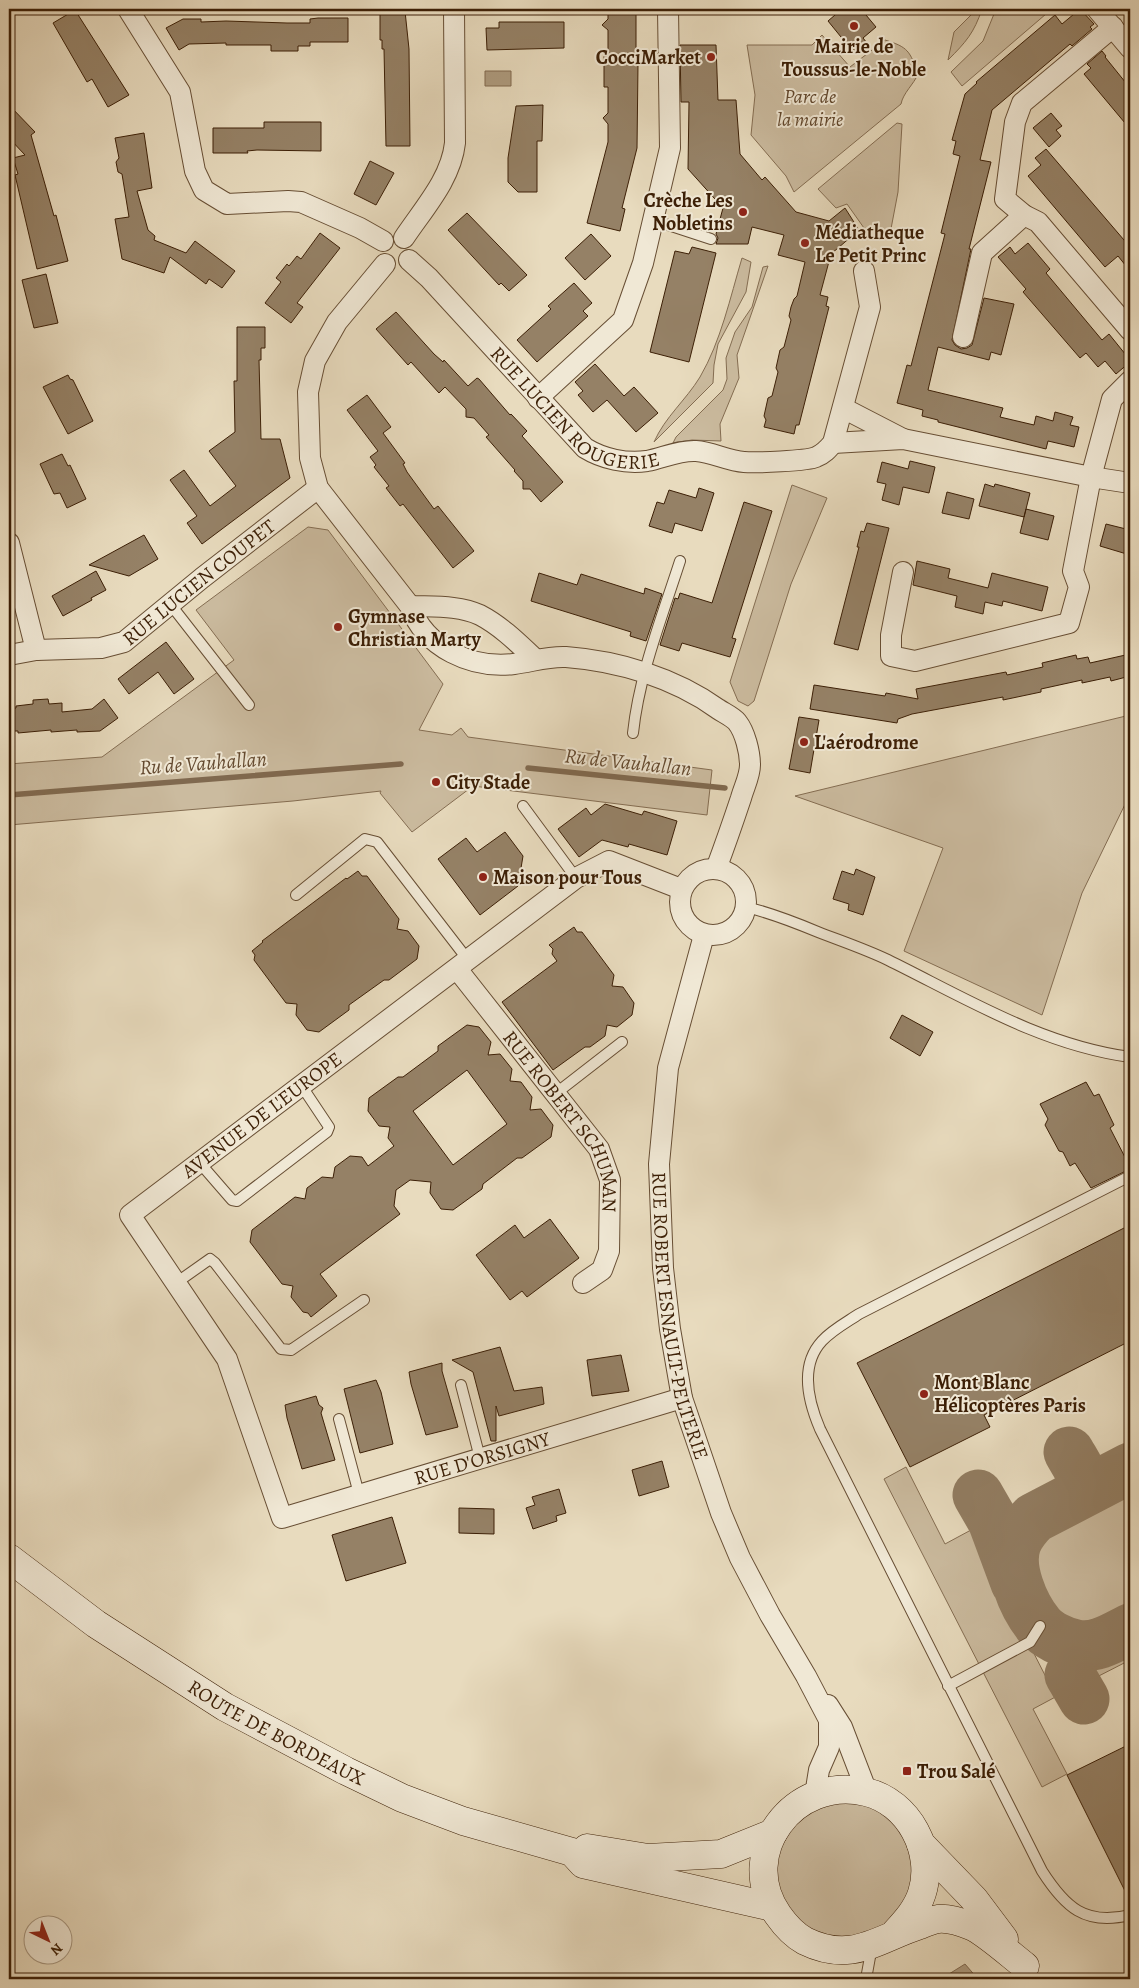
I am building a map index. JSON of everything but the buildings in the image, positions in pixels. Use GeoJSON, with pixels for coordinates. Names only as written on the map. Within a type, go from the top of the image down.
{"type":"FeatureCollection","features":[{"type":"Feature","properties":{"kind":"main road","name":"ROUTE DE BORDEAUX"},"geometry":{"type":"LineString","coordinates":[[9,1558],[96,1624],[224,1707],[402,1798],[463,1822],[572,1852],[583,1864],[772,1907]]}},
{"type":"Feature","properties":{"kind":"main road"},"geometry":{"type":"LineString","coordinates":[[883,1940],[912,1915],[922,1893],[925,1868],[921,1844],[912,1825],[898,1809],[867,1792],[840,1789],[815,1795],[798,1804],[784,1817],[773,1833],[765,1857],[765,1882],[772,1907],[786,1926],[804,1940],[826,1949],[849,1951],[883,1940],[937,1919],[951,1920],[973,1926],[1030,1973]]}},
{"type":"Feature","properties":{"kind":"main road","name":"ROUTE DE BORDEAUX"},"geometry":{"type":"LineString","coordinates":[[572,1852],[583,1847],[648,1858],[720,1854],[773,1833]]}},
{"type":"Feature","properties":{"kind":"main road"},"geometry":{"type":"LineString","coordinates":[[921,1844],[974,1899],[1030,1973]]}},
{"type":"Feature","properties":{"kind":"street"},"geometry":{"type":"LineString","coordinates":[[128,9],[180,92],[195,171],[204,190],[226,204],[301,202],[360,228],[383,241]]}},
{"type":"Feature","properties":{"kind":"street"},"geometry":{"type":"LineString","coordinates":[[404,238],[447,175],[454,157],[454,9]]}},
{"type":"Feature","properties":{"kind":"street"},"geometry":{"type":"LineString","coordinates":[[538,398],[623,320],[649,240],[670,148],[668,9]]}},
{"type":"Feature","properties":{"kind":"street"},"geometry":{"type":"LineString","coordinates":[[1097,9],[1130,48]]}},
{"type":"Feature","properties":{"kind":"street"},"geometry":{"type":"LineString","coordinates":[[1113,27],[1022,103],[1015,122],[1005,199],[1024,215],[1038,222],[1130,330]]}},
{"type":"Feature","properties":{"kind":"street"},"geometry":{"type":"LineString","coordinates":[[963,337],[982,253],[1024,215]]}},
{"type":"Feature","properties":{"kind":"street"},"geometry":{"type":"LineString","coordinates":[[396,235],[404,238],[410,245],[409,260],[401,266],[395,267],[386,264],[380,257],[379,251],[383,241],[389,236],[396,235]]}},
{"type":"Feature","properties":{"kind":"street","name":"RUE LUCIEN ROUGERIE"},"geometry":{"type":"LineString","coordinates":[[409,260],[429,278],[585,448],[598,456],[624,462],[647,461],[674,453],[695,451],[743,462],[814,458],[827,451],[833,442]]}},
{"type":"Feature","properties":{"kind":"street"},"geometry":{"type":"LineString","coordinates":[[386,264],[337,322],[315,361],[308,392],[310,458],[318,488],[410,606],[415,620],[447,651],[460,658],[491,666],[515,664],[536,659],[565,657],[611,664],[645,672],[692,692],[737,721],[744,737],[750,766],[716,869]]}},
{"type":"Feature","properties":{"kind":"street"},"geometry":{"type":"LineString","coordinates":[[864,271],[870,307],[833,442],[903,439],[1091,478],[1130,483]]}},
{"type":"Feature","properties":{"kind":"street"},"geometry":{"type":"LineString","coordinates":[[903,572],[891,635],[891,656],[915,661],[1069,623],[1079,587],[1073,571],[1091,478],[1112,399],[1130,381]]}},
{"type":"Feature","properties":{"kind":"street"},"geometry":{"type":"LineString","coordinates":[[843,408],[903,439]]}},
{"type":"Feature","properties":{"kind":"street","name":"RUE LUCIEN COUPET"},"geometry":{"type":"LineString","coordinates":[[9,654],[36,650],[100,648],[124,642],[318,488]]}},
{"type":"Feature","properties":{"kind":"street"},"geometry":{"type":"LineString","coordinates":[[9,543],[36,650]]}},
{"type":"Feature","properties":{"kind":"street"},"geometry":{"type":"LineString","coordinates":[[410,606],[448,607],[478,614],[499,626],[536,659]]}},
{"type":"Feature","properties":{"kind":"street","name":"AVENUE DE L'EUROPE"},"geometry":{"type":"LineString","coordinates":[[282,1518],[227,1359],[130,1215],[576,878],[609,861],[682,889]]}},
{"type":"Feature","properties":{"kind":"street"},"geometry":{"type":"LineString","coordinates":[[716,869],[727,872],[736,878],[746,896],[746,907],[742,918],[731,930],[715,936],[704,935],[690,927],[681,914],[679,896],[690,878],[698,873],[716,869]]}},
{"type":"Feature","properties":{"kind":"street","name":"RUE ROBERT ESNAULT-PELTERIE"},"geometry":{"type":"LineString","coordinates":[[704,935],[668,1068],[659,1164],[663,1268],[670,1329],[682,1398],[721,1513],[740,1558],[829,1720],[829,1748],[819,1770],[815,1795]]}},
{"type":"Feature","properties":{"kind":"street","name":"RUE ROBERT SCHUMAN"},"geometry":{"type":"LineString","coordinates":[[463,964],[555,1094],[598,1149],[610,1180],[609,1252],[602,1270],[584,1283]]}},
{"type":"Feature","properties":{"kind":"street","name":"RUE D'ORSIGNY"},"geometry":{"type":"LineString","coordinates":[[282,1518],[682,1398]]}},
{"type":"Feature","properties":{"kind":"street","name":"RUE ROBERT ESNAULT-PELTERIE"},"geometry":{"type":"LineString","coordinates":[[806,1676],[824,1698],[842,1727],[867,1792]]}},
{"type":"Feature","properties":{"kind":"lane"},"geometry":{"type":"LineString","coordinates":[[653,220],[711,239]]}},
{"type":"Feature","properties":{"kind":"lane"},"geometry":{"type":"LineString","coordinates":[[633,733],[635,711],[645,672],[680,561]]}},
{"type":"Feature","properties":{"kind":"lane"},"geometry":{"type":"LineString","coordinates":[[171,605],[248,705]]}},
{"type":"Feature","properties":{"kind":"lane"},"geometry":{"type":"LineString","coordinates":[[523,806],[576,878]]}},
{"type":"Feature","properties":{"kind":"lane"},"geometry":{"type":"LineString","coordinates":[[296,895],[365,839],[377,842],[463,964]]}},
{"type":"Feature","properties":{"kind":"lane"},"geometry":{"type":"LineString","coordinates":[[746,907],[784,918],[886,959],[992,1013],[1050,1038],[1110,1054],[1130,1057]]}},
{"type":"Feature","properties":{"kind":"lane"},"geometry":{"type":"LineString","coordinates":[[555,1094],[622,1042]]}},
{"type":"Feature","properties":{"kind":"lane"},"geometry":{"type":"LineString","coordinates":[[199,1162],[232,1200],[237,1201],[327,1132],[329,1127],[301,1085]]}},
{"type":"Feature","properties":{"kind":"lane"},"geometry":{"type":"LineString","coordinates":[[1130,1176],[860,1314],[825,1339],[812,1359],[807,1378],[813,1414],[820,1429],[1042,1870],[1056,1892],[1069,1905],[1082,1914],[1097,1919],[1114,1919],[1130,1915]]}},
{"type":"Feature","properties":{"kind":"lane"},"geometry":{"type":"LineString","coordinates":[[176,1283],[210,1259],[216,1263],[281,1349],[291,1350],[364,1300]]}},
{"type":"Feature","properties":{"kind":"lane"},"geometry":{"type":"LineString","coordinates":[[461,1385],[480,1458]]}},
{"type":"Feature","properties":{"kind":"lane"},"geometry":{"type":"LineString","coordinates":[[339,1419],[359,1494]]}},
{"type":"Feature","properties":{"kind":"lane"},"geometry":{"type":"LineString","coordinates":[[948,1686],[1030,1642],[1040,1626]]}},
{"type":"Feature","properties":{"kind":"lane"},"geometry":{"type":"LineString","coordinates":[[866,1979],[883,1940]]}},
{"type":"Feature","properties":{"kind":"green space"},"geometry":{"type":"Polygon","coordinates":[[[972,9],[982,9],[976,25],[965,42],[948,60],[954,32],[971,15],[972,9]]]}},
{"type":"Feature","properties":{"kind":"green space"},"geometry":{"type":"Polygon","coordinates":[[[996,9],[1043,9],[1046,14],[962,86],[951,72],[983,41],[996,9]]]}},
{"type":"Feature","properties":{"kind":"green space","name":"Parc de la mairie"},"geometry":{"type":"Polygon","coordinates":[[[822,35],[850,67],[885,40],[899,45],[910,55],[918,74],[901,104],[794,192],[786,176],[751,135],[755,95],[747,45],[812,45],[822,35]]]}},
{"type":"Feature","properties":{"kind":"green space"},"geometry":{"type":"Polygon","coordinates":[[[897,123],[902,124],[898,192],[890,234],[864,228],[847,204],[836,208],[818,189],[897,123]]]}},
{"type":"Feature","properties":{"kind":"green space"},"geometry":{"type":"Polygon","coordinates":[[[742,258],[751,262],[746,292],[718,344],[713,383],[654,442],[664,425],[700,377],[714,349],[742,258]]]}},
{"type":"Feature","properties":{"kind":"green space"},"geometry":{"type":"Polygon","coordinates":[[[768,266],[737,355],[739,378],[720,424],[721,441],[692,440],[673,443],[676,437],[723,390],[727,379],[726,358],[735,332],[752,307],[763,267],[768,266]]]}},
{"type":"Feature","properties":{"kind":"green space"},"geometry":{"type":"Polygon","coordinates":[[[792,485],[827,498],[791,584],[754,701],[748,706],[738,701],[730,682],[792,485]]]}},
{"type":"Feature","properties":{"kind":"green space"},"geometry":{"type":"Polygon","coordinates":[[[308,527],[328,530],[443,684],[419,730],[452,735],[461,728],[468,737],[712,770],[707,815],[473,786],[412,832],[380,793],[381,791],[293,801],[9,825],[9,764],[102,757],[234,660],[196,610],[308,527]]]}},
{"type":"Feature","properties":{"kind":"green space"},"geometry":{"type":"Polygon","coordinates":[[[1130,715],[1130,794],[1082,893],[1042,1015],[904,951],[943,848],[795,796],[1130,715]]]}},
{"type":"Feature","properties":{"kind":"green space"},"geometry":{"type":"Polygon","coordinates":[[[906,1467],[945,1544],[971,1530],[1050,1685],[1055,1683],[1061,1694],[1033,1709],[1067,1774],[1042,1787],[884,1479],[906,1467]]]}},
{"type":"Feature","properties":{"kind":"green space"},"geometry":{"type":"Polygon","coordinates":[[[1130,1481],[1130,1610],[1095,1626],[1080,1628],[1065,1625],[1047,1611],[1034,1592],[1028,1571],[1031,1549],[1043,1529],[1060,1516],[1130,1481]]]}},
{"type":"Feature","properties":{"kind":"green space"},"geometry":{"type":"Polygon","coordinates":[[[1130,1645],[1130,1660],[1087,1682],[1081,1669],[1130,1645]]]}},
{"type":"Feature","properties":{"kind":"green space"},"geometry":{"type":"Polygon","coordinates":[[[846,1798],[892,1814],[917,1856],[909,1904],[874,1935],[830,1939],[809,1930],[792,1916],[780,1897],[775,1875],[777,1853],[800,1815],[846,1798]]]}},
{"type":"Feature","properties":{"kind":"shaded area"},"geometry":{"type":"Polygon","coordinates":[[[485,71],[511,71],[511,86],[485,86],[485,71]]]}},
{"type":"Feature","properties":{"kind":"shaded area"},"geometry":{"type":"Polygon","coordinates":[[[965,1964],[978,1979],[941,1979],[965,1964]]]}},
{"type":"Feature","properties":{"kind":"waterway","name":"Ru de Vauhallan"},"geometry":{"type":"LineString","coordinates":[[9,795],[401,764]]}},
{"type":"Feature","properties":{"kind":"waterway","name":"Ru de Vauhallan"},"geometry":{"type":"LineString","coordinates":[[528,768],[725,788]]}},
{"type":"Feature","properties":{"kind":"taxiway"},"geometry":{"type":"LineString","coordinates":[[1069,1452],[1082,1478],[1082,1489],[1079,1494]]}},
{"type":"Feature","properties":{"kind":"taxiway"},"geometry":{"type":"LineString","coordinates":[[1130,1468],[1034,1518],[1018,1539],[1014,1553],[1015,1575],[1022,1597],[1033,1617],[1046,1632],[1066,1642],[1083,1646],[1104,1642],[1130,1629]]}},
{"type":"Feature","properties":{"kind":"taxiway"},"geometry":{"type":"LineString","coordinates":[[978,1495],[993,1521],[1016,1583]]}},
{"type":"Feature","properties":{"kind":"taxiway"},"geometry":{"type":"LineString","coordinates":[[1070,1675],[1084,1699]]}},
{"type":"Feature","properties":{"kind":"place","name":"Mairie de Toussus-le-Noble"},"geometry":{"type":"Point","coordinates":[854,26]}},
{"type":"Feature","properties":{"kind":"place","name":"CocciMarket"},"geometry":{"type":"Point","coordinates":[711,57]}},
{"type":"Feature","properties":{"kind":"place","name":"Crèche Les Nobletins"},"geometry":{"type":"Point","coordinates":[743,212]}},
{"type":"Feature","properties":{"kind":"place","name":"Médiatheque Le Petit Princ"},"geometry":{"type":"Point","coordinates":[805,243]}},
{"type":"Feature","properties":{"kind":"place","name":"Gymnase Christian Marty"},"geometry":{"type":"Point","coordinates":[338,627]}},
{"type":"Feature","properties":{"kind":"place","name":"L'aérodrome"},"geometry":{"type":"Point","coordinates":[804,742]}},
{"type":"Feature","properties":{"kind":"place","name":"City Stade"},"geometry":{"type":"Point","coordinates":[436,782]}},
{"type":"Feature","properties":{"kind":"place","name":"Maison pour Tous"},"geometry":{"type":"Point","coordinates":[483,877]}},
{"type":"Feature","properties":{"kind":"place","name":"Mont Blanc Hélicoptères Paris"},"geometry":{"type":"Point","coordinates":[924,1394]}},
{"type":"Feature","properties":{"kind":"place","name":"Trou Salé"},"geometry":{"type":"Point","coordinates":[907,1771]}}]}
